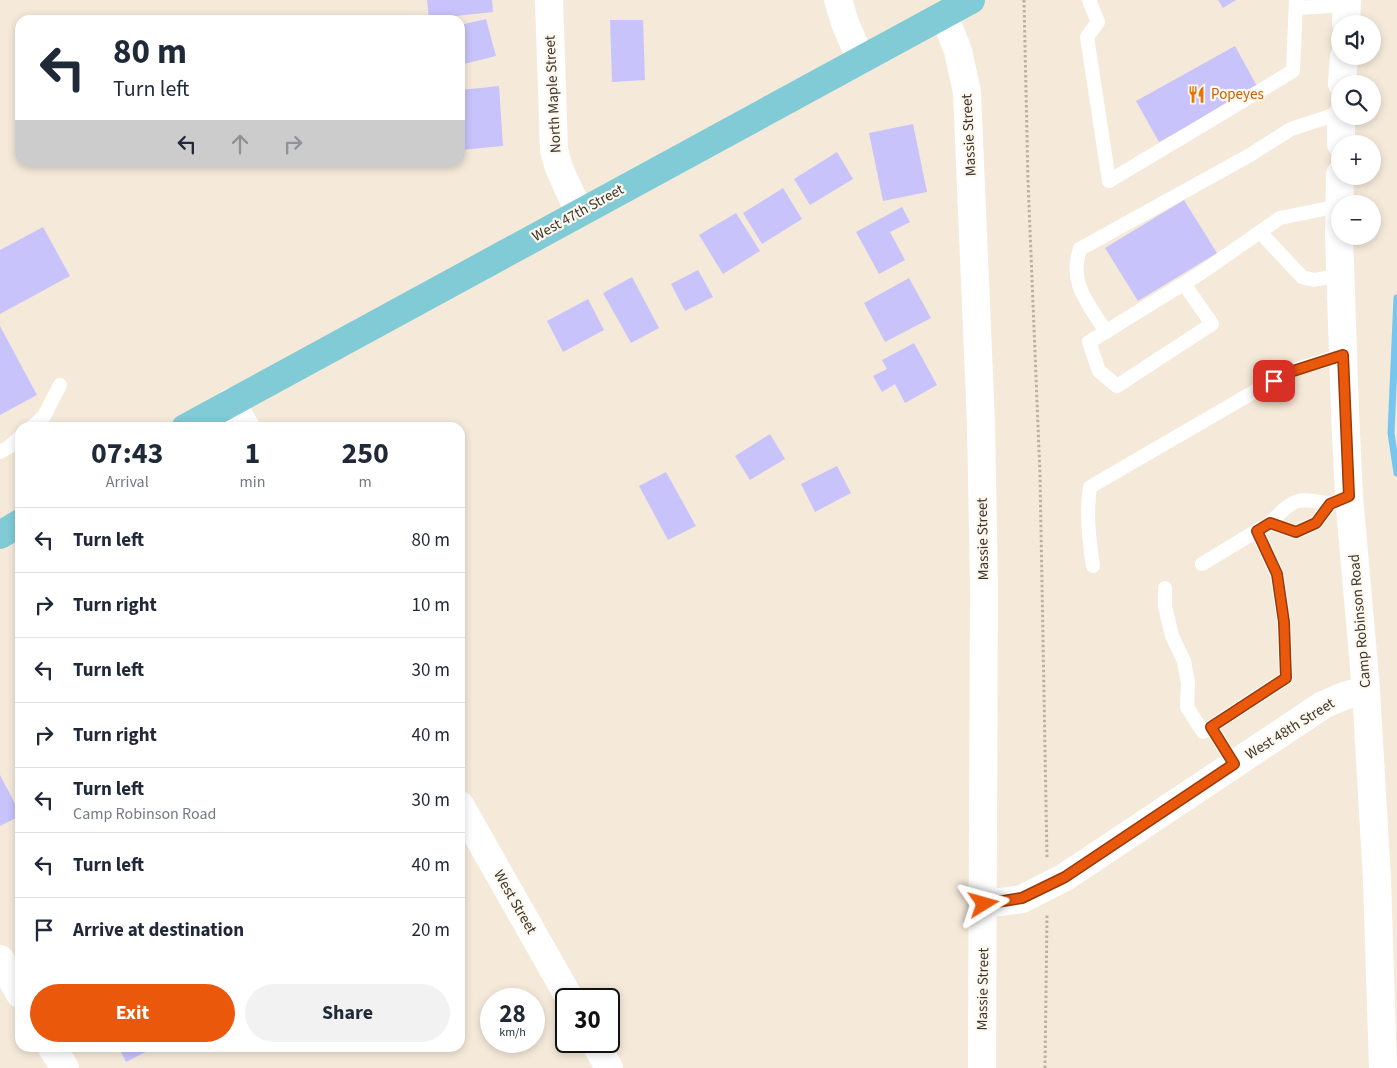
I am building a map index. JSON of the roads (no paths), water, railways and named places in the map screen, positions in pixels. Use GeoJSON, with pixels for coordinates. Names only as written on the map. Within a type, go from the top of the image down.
{"type":"FeatureCollection","features":[{"type":"Feature","properties":{"kind":"main road","name":"West 47th Street"},"geometry":{"type":"LineString","coordinates":[[196,422],[971,0]]}},
{"type":"Feature","properties":{"kind":"main road"},"geometry":{"type":"LineString","coordinates":[[0,535],[15,525]]}},
{"type":"Feature","properties":{"kind":"street","name":"North Maple Street"},"geometry":{"type":"LineString","coordinates":[[549,0],[554,150],[559,168],[579,212]]}},
{"type":"Feature","properties":{"kind":"street"},"geometry":{"type":"LineString","coordinates":[[838,0],[845,23],[861,60]]}},
{"type":"Feature","properties":{"kind":"street","name":"Massie Street"},"geometry":{"type":"LineString","coordinates":[[944,14],[958,51],[967,92],[981,423],[984,588],[982,1068]]}},
{"type":"Feature","properties":{"kind":"street","name":"Camp Robinson Road"},"geometry":{"type":"LineString","coordinates":[[1340,245],[1343,355],[1339,500],[1366,690],[1383,1068]]}},
{"type":"Feature","properties":{"kind":"street"},"geometry":{"type":"LineString","coordinates":[[231,402],[243,422]]}},
{"type":"Feature","properties":{"kind":"street","name":"West 48th Street"},"geometry":{"type":"LineString","coordinates":[[984,904],[1022,898],[1065,877],[1323,705],[1344,696],[1366,690]]}},
{"type":"Feature","properties":{"kind":"street","name":"West Street"},"geometry":{"type":"LineString","coordinates":[[465,815],[564,988]]}},
{"type":"Feature","properties":{"kind":"street"},"geometry":{"type":"LineString","coordinates":[[0,959],[15,985]]}},
{"type":"Feature","properties":{"kind":"street"},"geometry":{"type":"LineString","coordinates":[[55,1052],[65,1068]]}},
{"type":"Feature","properties":{"kind":"street"},"geometry":{"type":"LineString","coordinates":[[601,1053],[609,1068]]}},
{"type":"Feature","properties":{"kind":"lane"},"geometry":{"type":"LineString","coordinates":[[1089,0],[1098,22],[1087,38],[1109,181],[1294,71],[1296,4],[1347,9]]}},
{"type":"Feature","properties":{"kind":"lane"},"geometry":{"type":"LineString","coordinates":[[1106,332],[1078,286],[1076,261],[1080,250],[1250,155],[1291,129],[1331,118]]}},
{"type":"Feature","properties":{"kind":"lane"},"geometry":{"type":"LineString","coordinates":[[1184,284],[1212,324],[1117,386],[1099,371],[1089,342],[1184,284],[1280,218],[1331,208]]}},
{"type":"Feature","properties":{"kind":"lane"},"geometry":{"type":"LineString","coordinates":[[1260,232],[1302,277],[1314,280],[1340,275]]}},
{"type":"Feature","properties":{"kind":"lane"},"geometry":{"type":"LineString","coordinates":[[1093,566],[1087,525],[1090,487],[1290,372],[1343,355]]}},
{"type":"Feature","properties":{"kind":"lane"},"geometry":{"type":"LineString","coordinates":[[38,422],[44,416],[60,385]]}},
{"type":"Feature","properties":{"kind":"lane"},"geometry":{"type":"LineString","coordinates":[[0,452],[15,442]]}},
{"type":"Feature","properties":{"kind":"lane"},"geometry":{"type":"LineString","coordinates":[[1202,564],[1270,523],[1289,505],[1304,499],[1339,500]]}},
{"type":"Feature","properties":{"kind":"lane"},"geometry":{"type":"LineString","coordinates":[[1270,523],[1296,532],[1316,523],[1339,500]]}},
{"type":"Feature","properties":{"kind":"lane"},"geometry":{"type":"LineString","coordinates":[[1207,729],[1286,678],[1284,622],[1277,574],[1257,531]]}},
{"type":"Feature","properties":{"kind":"lane"},"geometry":{"type":"LineString","coordinates":[[1165,588],[1165,606],[1172,636],[1184,661],[1188,683],[1187,707],[1234,764]]}},
{"type":"Feature","properties":{"kind":"waterway"},"geometry":{"type":"LineString","coordinates":[[1397,298],[1391,433],[1397,473]]}},
{"type":"Feature","properties":{"kind":"place","name":"Popeyes"},"geometry":{"type":"Point","coordinates":[1197,94]}}]}
